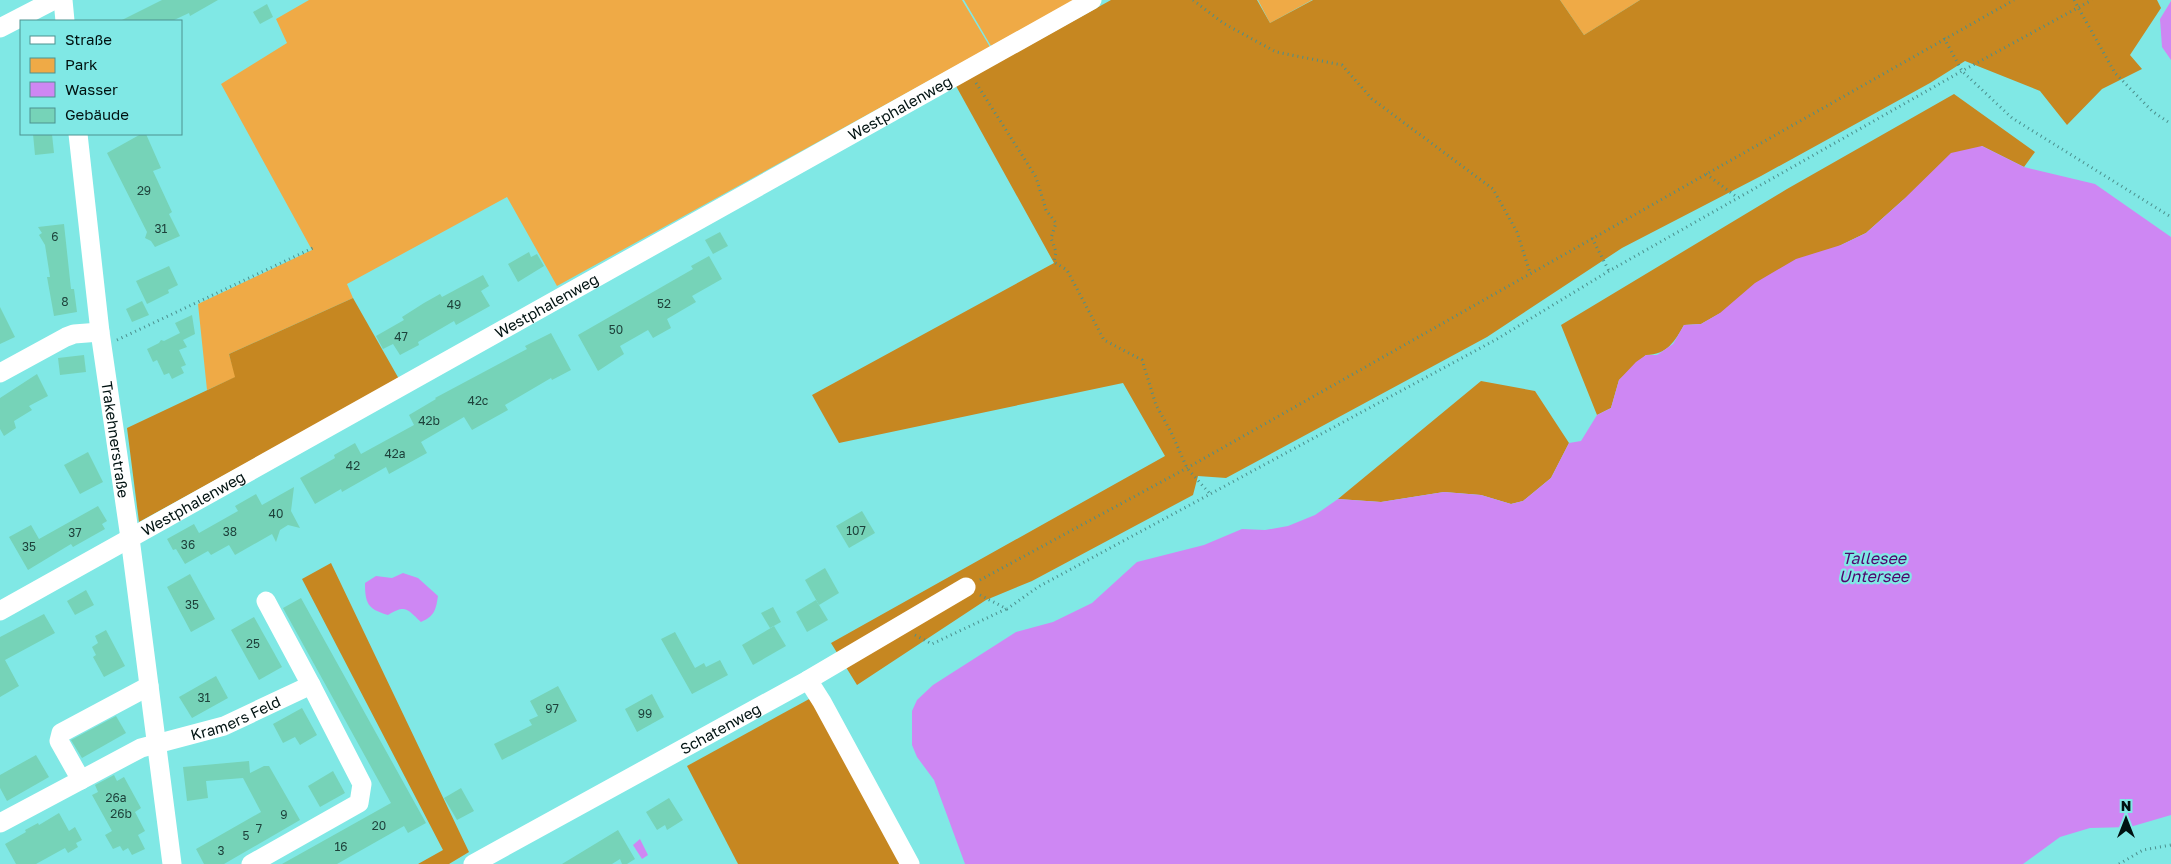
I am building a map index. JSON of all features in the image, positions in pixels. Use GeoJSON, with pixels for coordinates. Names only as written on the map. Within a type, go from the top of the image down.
{"type":"FeatureCollection","features":[{"type":"Feature","properties":{"kind":"street"},"geometry":{"type":"LineString","coordinates":[[0,28],[54,0]]}},
{"type":"Feature","properties":{"kind":"street"},"geometry":{"type":"LineString","coordinates":[[63,0],[65,20]]}},
{"type":"Feature","properties":{"kind":"street","name":"Westphalenweg"},"geometry":{"type":"LineString","coordinates":[[0,611],[1092,0]]}},
{"type":"Feature","properties":{"kind":"street","name":"Trakehnerstraße"},"geometry":{"type":"LineString","coordinates":[[78,135],[100,338],[130,538],[172,864]]}},
{"type":"Feature","properties":{"kind":"street"},"geometry":{"type":"LineString","coordinates":[[0,373],[74,334],[100,338]]}},
{"type":"Feature","properties":{"kind":"street","name":"Schatenweg"},"geometry":{"type":"LineString","coordinates":[[473,864],[808,680],[966,587]]}},
{"type":"Feature","properties":{"kind":"street"},"geometry":{"type":"LineString","coordinates":[[250,864],[359,804],[362,784],[266,600]]}},
{"type":"Feature","properties":{"kind":"street"},"geometry":{"type":"LineString","coordinates":[[808,680],[822,702],[910,864]]}},
{"type":"Feature","properties":{"kind":"street","name":"Kramers Feld"},"geometry":{"type":"LineString","coordinates":[[156,744],[224,726],[311,685]]}},
{"type":"Feature","properties":{"kind":"street"},"geometry":{"type":"LineString","coordinates":[[81,780],[59,741],[61,733],[149,686]]}},
{"type":"Feature","properties":{"kind":"street"},"geometry":{"type":"LineString","coordinates":[[0,823],[141,748],[156,744]]}},
{"type":"Feature","properties":{"kind":"path"},"geometry":{"type":"LineString","coordinates":[[1193,0],[1223,23],[1276,52],[1342,66],[1372,99],[1493,188],[1517,232],[1530,273]]}},
{"type":"Feature","properties":{"kind":"path"},"geometry":{"type":"LineString","coordinates":[[966,587],[1187,468],[2014,0]]}},
{"type":"Feature","properties":{"kind":"path"},"geometry":{"type":"LineString","coordinates":[[2074,0],[2115,73],[2152,111],[2171,124]]}},
{"type":"Feature","properties":{"kind":"path"},"geometry":{"type":"LineString","coordinates":[[932,644],[1007,608],[1038,587],[1497,339],[1609,271],[1962,71],[2092,0]]}},
{"type":"Feature","properties":{"kind":"path"},"geometry":{"type":"LineString","coordinates":[[1944,38],[1962,71],[2012,118],[2171,217]]}},
{"type":"Feature","properties":{"kind":"path"},"geometry":{"type":"LineString","coordinates":[[968,70],[1036,177],[1046,210],[1056,222],[1051,238],[1056,252],[1054,262],[1067,270],[1104,340],[1142,360],[1156,405],[1172,432],[1187,468],[1211,495]]}},
{"type":"Feature","properties":{"kind":"path"},"geometry":{"type":"LineString","coordinates":[[1706,174],[1738,198]]}},
{"type":"Feature","properties":{"kind":"path"},"geometry":{"type":"LineString","coordinates":[[1592,238],[1609,271]]}},
{"type":"Feature","properties":{"kind":"path"},"geometry":{"type":"LineString","coordinates":[[100,338],[121,339],[315,247]]}},
{"type":"Feature","properties":{"kind":"path"},"geometry":{"type":"LineString","coordinates":[[966,587],[1007,608]]}},
{"type":"Feature","properties":{"kind":"path"},"geometry":{"type":"LineString","coordinates":[[2119,864],[2143,850],[2171,845]]}},
{"type":"Feature","properties":{"kind":"green space"},"geometry":{"type":"Polygon","coordinates":[[[309,0],[962,0],[990,47],[557,286],[507,197],[347,284],[353,298],[229,354],[236,377],[207,390],[198,304],[312,250],[221,84],[287,43],[276,19],[309,0]]]}},
{"type":"Feature","properties":{"kind":"green space"},"geometry":{"type":"Polygon","coordinates":[[[964,0],[1075,0],[991,46],[964,0]]]}},
{"type":"Feature","properties":{"kind":"green space"},"geometry":{"type":"Polygon","coordinates":[[[1258,0],[1312,0],[1270,23],[1258,0]]]}},
{"type":"Feature","properties":{"kind":"green space"},"geometry":{"type":"Polygon","coordinates":[[[1560,0],[1640,0],[1584,35],[1560,0]]]}},
{"type":"Feature","properties":{"kind":"shaded area"},"geometry":{"type":"Polygon","coordinates":[[[1111,0],[1257,0],[1270,23],[1313,0],[1560,0],[1584,35],[1640,0],[2157,0],[2161,8],[2130,55],[2142,69],[2102,89],[2067,125],[2040,91],[1965,61],[1930,83],[1761,176],[1622,248],[1487,337],[1226,478],[1198,476],[1193,495],[1032,581],[986,600],[857,685],[831,643],[1165,456],[1123,383],[839,443],[812,395],[1054,263],[956,86],[1111,0]]]}},
{"type":"Feature","properties":{"kind":"shaded area"},"geometry":{"type":"Polygon","coordinates":[[[1954,94],[2035,152],[2024,167],[1982,146],[1903,200],[1866,233],[1841,245],[1701,324],[1684,325],[1670,346],[1660,353],[1646,355],[1619,380],[1611,408],[1597,415],[1561,325],[1787,189],[1954,94]]]}},
{"type":"Feature","properties":{"kind":"shaded area"},"geometry":{"type":"Polygon","coordinates":[[[353,298],[399,379],[139,522],[127,428],[235,377],[229,354],[353,298]]]}},
{"type":"Feature","properties":{"kind":"shaded area"},"geometry":{"type":"Polygon","coordinates":[[[1481,381],[1535,391],[1569,443],[1551,478],[1523,501],[1511,504],[1481,495],[1444,492],[1381,502],[1338,499],[1481,381]]]}},
{"type":"Feature","properties":{"kind":"shaded area"},"geometry":{"type":"Polygon","coordinates":[[[331,563],[469,852],[449,864],[418,864],[443,850],[302,579],[331,563]]]}},
{"type":"Feature","properties":{"kind":"shaded area"},"geometry":{"type":"Polygon","coordinates":[[[811,698],[902,864],[738,864],[687,766],[811,698]]]}},
{"type":"Feature","properties":{"kind":"water"},"geometry":{"type":"Polygon","coordinates":[[[2171,1],[2171,60],[2162,47],[2160,19],[2171,1]]]}},
{"type":"Feature","properties":{"kind":"water","name":"Tallesee Untersee"},"geometry":{"type":"Polygon","coordinates":[[[1982,146],[2024,167],[2095,184],[2171,237],[2171,815],[2130,827],[2090,828],[2060,837],[2023,864],[965,864],[934,780],[917,757],[912,745],[912,711],[917,700],[933,685],[1016,632],[1053,622],[1092,603],[1137,562],[1204,545],[1242,529],[1265,530],[1288,526],[1315,515],[1338,499],[1381,502],[1444,492],[1481,495],[1511,504],[1523,501],[1551,478],[1569,443],[1581,441],[1597,415],[1611,408],[1619,380],[1636,362],[1646,355],[1657,355],[1673,344],[1684,325],[1701,324],[1720,313],[1755,283],[1796,259],[1841,245],[1866,233],[1951,153],[1982,146]]]}},
{"type":"Feature","properties":{"kind":"water"},"geometry":{"type":"Polygon","coordinates":[[[403,573],[418,578],[438,596],[434,612],[421,622],[409,611],[403,609],[388,615],[372,608],[367,601],[365,583],[376,576],[392,578],[403,573]]]}},
{"type":"Feature","properties":{"kind":"water"},"geometry":{"type":"Polygon","coordinates":[[[640,839],[648,855],[642,859],[633,845],[640,839]]]}},
{"type":"Feature","properties":{"kind":"building"},"geometry":{"type":"Polygon","coordinates":[[[162,0],[218,0],[190,16],[189,13],[174,20],[122,20],[162,0]]]}},
{"type":"Feature","properties":{"kind":"building"},"geometry":{"type":"Polygon","coordinates":[[[267,4],[273,17],[260,24],[253,12],[267,4]]]}},
{"type":"Feature","properties":{"kind":"building"},"geometry":{"type":"Polygon","coordinates":[[[33,135],[52,135],[54,153],[35,155],[33,135]]]}},
{"type":"Feature","properties":{"kind":"building"},"geometry":{"type":"Polygon","coordinates":[[[139,135],[146,135],[161,168],[153,171],[172,212],[169,214],[180,236],[155,247],[151,241],[145,238],[147,232],[107,153],[139,135]]]}},
{"type":"Feature","properties":{"kind":"building"},"geometry":{"type":"Polygon","coordinates":[[[64,224],[71,289],[74,289],[77,312],[54,316],[47,277],[50,277],[45,245],[39,235],[42,233],[38,227],[64,224]]]}},
{"type":"Feature","properties":{"kind":"building"},"geometry":{"type":"Polygon","coordinates":[[[720,232],[728,246],[713,254],[705,240],[720,232]]]}},
{"type":"Feature","properties":{"kind":"building"},"geometry":{"type":"Polygon","coordinates":[[[529,252],[531,257],[537,254],[544,266],[518,282],[508,264],[529,252]]]}},
{"type":"Feature","properties":{"kind":"building"},"geometry":{"type":"Polygon","coordinates":[[[709,256],[722,279],[692,296],[696,302],[667,319],[671,328],[653,338],[648,330],[620,346],[624,354],[598,371],[578,335],[693,269],[691,266],[709,256]]]}},
{"type":"Feature","properties":{"kind":"building"},"geometry":{"type":"Polygon","coordinates":[[[169,266],[178,285],[168,290],[169,293],[147,304],[136,281],[169,266]]]}},
{"type":"Feature","properties":{"kind":"building"},"geometry":{"type":"Polygon","coordinates":[[[483,275],[489,286],[481,291],[490,306],[456,325],[454,321],[418,342],[419,345],[400,355],[393,344],[383,349],[376,336],[404,320],[402,317],[424,303],[440,294],[442,297],[483,275]]]}},
{"type":"Feature","properties":{"kind":"building"},"geometry":{"type":"Polygon","coordinates":[[[142,301],[149,315],[132,322],[126,309],[142,301]]]}},
{"type":"Feature","properties":{"kind":"building"},"geometry":{"type":"Polygon","coordinates":[[[0,307],[15,337],[0,344],[0,307]]]}},
{"type":"Feature","properties":{"kind":"building"},"geometry":{"type":"Polygon","coordinates":[[[192,315],[195,334],[183,340],[187,347],[179,350],[186,365],[181,367],[184,373],[172,379],[169,373],[164,375],[157,360],[153,362],[147,349],[161,340],[164,341],[180,333],[175,323],[192,315]]]}},
{"type":"Feature","properties":{"kind":"building"},"geometry":{"type":"Polygon","coordinates":[[[551,333],[571,370],[552,380],[551,378],[505,405],[508,410],[472,430],[464,417],[421,442],[427,453],[389,474],[386,467],[342,492],[341,489],[315,504],[300,478],[335,458],[334,455],[355,443],[361,454],[414,425],[409,415],[435,398],[527,349],[525,346],[551,333]]]}},
{"type":"Feature","properties":{"kind":"building"},"geometry":{"type":"Polygon","coordinates":[[[84,355],[86,372],[60,375],[58,358],[84,355]]]}},
{"type":"Feature","properties":{"kind":"building"},"geometry":{"type":"Polygon","coordinates":[[[37,374],[48,396],[29,406],[32,410],[14,421],[16,428],[4,436],[0,429],[0,398],[37,374]]]}},
{"type":"Feature","properties":{"kind":"building"},"geometry":{"type":"Polygon","coordinates":[[[88,452],[103,482],[80,494],[64,465],[88,452]]]}},
{"type":"Feature","properties":{"kind":"building"},"geometry":{"type":"Polygon","coordinates":[[[294,487],[291,511],[300,528],[288,525],[280,530],[276,542],[272,534],[235,555],[229,545],[211,555],[208,551],[185,564],[176,549],[173,550],[167,539],[194,524],[199,533],[238,511],[235,506],[256,494],[262,505],[294,487]]]}},
{"type":"Feature","properties":{"kind":"building"},"geometry":{"type":"Polygon","coordinates":[[[98,506],[107,521],[102,524],[105,529],[73,547],[71,544],[28,570],[9,537],[31,525],[39,539],[98,506]]]}},
{"type":"Feature","properties":{"kind":"building"},"geometry":{"type":"Polygon","coordinates":[[[862,511],[875,533],[849,548],[836,526],[862,511]]]}},
{"type":"Feature","properties":{"kind":"building"},"geometry":{"type":"Polygon","coordinates":[[[825,568],[839,593],[819,605],[805,580],[825,568]]]}},
{"type":"Feature","properties":{"kind":"building"},"geometry":{"type":"Polygon","coordinates":[[[190,574],[215,619],[191,632],[167,587],[190,574]]]}},
{"type":"Feature","properties":{"kind":"building"},"geometry":{"type":"Polygon","coordinates":[[[86,590],[94,605],[75,615],[67,601],[86,590]]]}},
{"type":"Feature","properties":{"kind":"building"},"geometry":{"type":"Polygon","coordinates":[[[301,598],[426,823],[408,833],[404,826],[337,864],[282,864],[391,803],[283,608],[301,598]]]}},
{"type":"Feature","properties":{"kind":"building"},"geometry":{"type":"Polygon","coordinates":[[[816,600],[828,620],[807,632],[796,612],[816,600]]]}},
{"type":"Feature","properties":{"kind":"building"},"geometry":{"type":"Polygon","coordinates":[[[773,607],[781,622],[770,628],[761,613],[773,607]]]}},
{"type":"Feature","properties":{"kind":"building"},"geometry":{"type":"Polygon","coordinates":[[[44,614],[55,633],[5,660],[19,686],[0,697],[0,637],[44,614]]]}},
{"type":"Feature","properties":{"kind":"building"},"geometry":{"type":"Polygon","coordinates":[[[254,617],[282,667],[259,680],[231,630],[254,617]]]}},
{"type":"Feature","properties":{"kind":"building"},"geometry":{"type":"Polygon","coordinates":[[[774,626],[786,646],[753,665],[742,645],[774,626]]]}},
{"type":"Feature","properties":{"kind":"building"},"geometry":{"type":"Polygon","coordinates":[[[106,630],[125,666],[104,677],[93,657],[96,655],[92,647],[98,643],[95,636],[106,630]]]}},
{"type":"Feature","properties":{"kind":"building"},"geometry":{"type":"Polygon","coordinates":[[[675,632],[695,668],[704,663],[706,667],[720,660],[728,675],[692,694],[661,639],[675,632]]]}},
{"type":"Feature","properties":{"kind":"building"},"geometry":{"type":"Polygon","coordinates":[[[216,676],[228,698],[192,718],[179,697],[216,676]]]}},
{"type":"Feature","properties":{"kind":"building"},"geometry":{"type":"Polygon","coordinates":[[[558,686],[577,721],[502,760],[494,744],[532,725],[529,720],[538,716],[530,701],[558,686]]]}},
{"type":"Feature","properties":{"kind":"building"},"geometry":{"type":"Polygon","coordinates":[[[652,694],[664,717],[637,732],[625,709],[652,694]]]}},
{"type":"Feature","properties":{"kind":"building"},"geometry":{"type":"Polygon","coordinates":[[[302,708],[317,735],[300,745],[295,737],[283,743],[273,724],[302,708]]]}},
{"type":"Feature","properties":{"kind":"building"},"geometry":{"type":"Polygon","coordinates":[[[116,716],[126,733],[82,758],[71,740],[116,716]]]}},
{"type":"Feature","properties":{"kind":"building"},"geometry":{"type":"Polygon","coordinates":[[[36,755],[49,777],[7,801],[0,788],[0,775],[36,755]]]}},
{"type":"Feature","properties":{"kind":"building"},"geometry":{"type":"Polygon","coordinates":[[[249,761],[250,773],[264,766],[269,766],[300,820],[224,864],[204,864],[196,849],[261,812],[243,778],[206,781],[208,798],[187,801],[183,767],[249,761]]]}},
{"type":"Feature","properties":{"kind":"building"},"geometry":{"type":"Polygon","coordinates":[[[333,771],[345,793],[320,807],[308,786],[333,771]]]}},
{"type":"Feature","properties":{"kind":"building"},"geometry":{"type":"Polygon","coordinates":[[[114,775],[117,781],[124,777],[141,808],[135,812],[145,831],[138,835],[145,849],[132,855],[128,848],[123,851],[120,846],[113,849],[105,835],[112,831],[92,795],[98,792],[95,785],[114,775]]]}},
{"type":"Feature","properties":{"kind":"building"},"geometry":{"type":"Polygon","coordinates":[[[461,788],[474,811],[457,820],[444,798],[461,788]]]}},
{"type":"Feature","properties":{"kind":"building"},"geometry":{"type":"Polygon","coordinates":[[[669,798],[683,820],[667,830],[665,825],[657,830],[646,812],[669,798]]]}},
{"type":"Feature","properties":{"kind":"building"},"geometry":{"type":"Polygon","coordinates":[[[59,813],[69,831],[75,827],[82,840],[76,843],[78,847],[68,853],[65,848],[36,864],[16,864],[5,844],[26,832],[25,830],[38,823],[39,825],[59,813]]]}},
{"type":"Feature","properties":{"kind":"building"},"geometry":{"type":"Polygon","coordinates":[[[618,830],[635,859],[627,864],[622,864],[620,859],[612,864],[562,864],[618,830]]]}}]}
